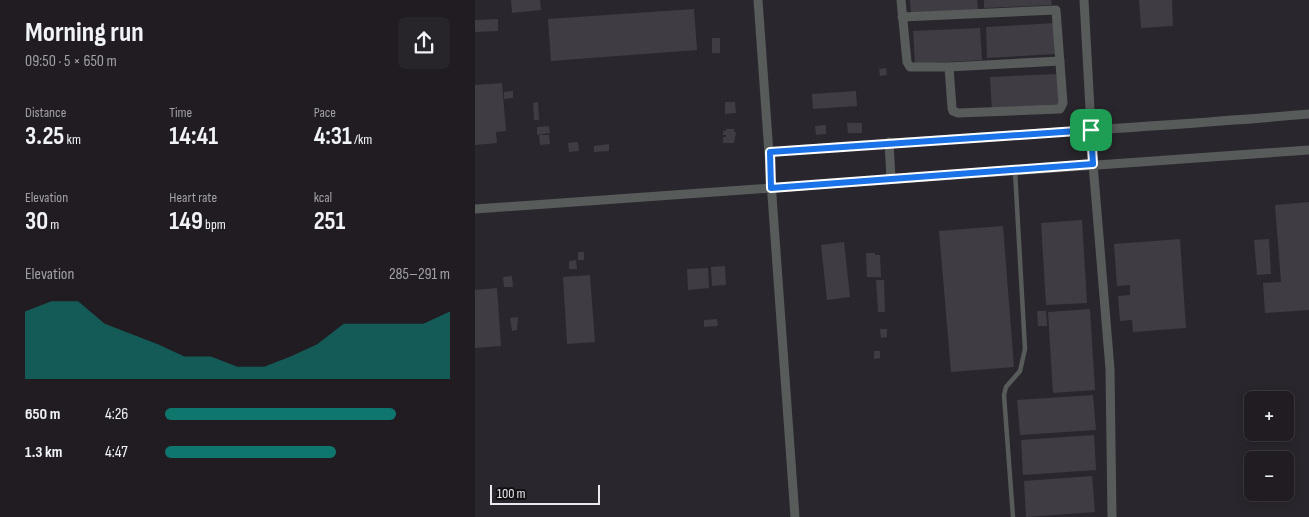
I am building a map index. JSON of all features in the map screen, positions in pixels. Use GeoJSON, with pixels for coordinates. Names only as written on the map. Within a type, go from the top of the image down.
{"type":"FeatureCollection","features":[{"type":"Feature","properties":{"kind":"street"},"geometry":{"type":"LineString","coordinates":[[758,0],[795,517]]}},
{"type":"Feature","properties":{"kind":"street"},"geometry":{"type":"LineString","coordinates":[[901,0],[908,65],[918,68],[1060,61]]}},
{"type":"Feature","properties":{"kind":"street"},"geometry":{"type":"LineString","coordinates":[[949,67],[952,108],[955,112],[1060,110],[1063,103],[1055,0]]}},
{"type":"Feature","properties":{"kind":"street"},"geometry":{"type":"LineString","coordinates":[[1084,0],[1093,164],[1110,369],[1112,517]]}},
{"type":"Feature","properties":{"kind":"street"},"geometry":{"type":"LineString","coordinates":[[903,17],[1056,10]]}},
{"type":"Feature","properties":{"kind":"street"},"geometry":{"type":"LineString","coordinates":[[770,152],[889,142],[1215,122],[1309,114]]}},
{"type":"Feature","properties":{"kind":"street"},"geometry":{"type":"LineString","coordinates":[[889,142],[891,179]]}},
{"type":"Feature","properties":{"kind":"street"},"geometry":{"type":"LineString","coordinates":[[475,209],[1309,150]]}},
{"type":"Feature","properties":{"kind":"lane"},"geometry":{"type":"LineString","coordinates":[[1013,517],[1004,395],[1006,386],[1020,372],[1025,349],[1015,171]]}},
{"type":"Feature","properties":{"kind":"building"},"geometry":{"type":"Polygon","coordinates":[[[511,0],[540,0],[541,10],[512,13],[511,0]]]}},
{"type":"Feature","properties":{"kind":"building"},"geometry":{"type":"Polygon","coordinates":[[[910,0],[977,0],[978,10],[911,14],[910,0]]]}},
{"type":"Feature","properties":{"kind":"building"},"geometry":{"type":"Polygon","coordinates":[[[984,0],[1051,0],[1052,5],[984,8],[984,0]]]}},
{"type":"Feature","properties":{"kind":"building"},"geometry":{"type":"Polygon","coordinates":[[[1139,0],[1172,0],[1173,26],[1141,28],[1139,0]]]}},
{"type":"Feature","properties":{"kind":"building"},"geometry":{"type":"Polygon","coordinates":[[[694,9],[697,50],[551,61],[548,19],[694,9]]]}},
{"type":"Feature","properties":{"kind":"building"},"geometry":{"type":"Polygon","coordinates":[[[498,19],[498,31],[475,32],[475,20],[498,19]]]}},
{"type":"Feature","properties":{"kind":"building"},"geometry":{"type":"Polygon","coordinates":[[[1055,23],[1056,54],[987,58],[986,27],[1055,23]]]}},
{"type":"Feature","properties":{"kind":"building"},"geometry":{"type":"Polygon","coordinates":[[[980,28],[982,60],[915,64],[913,31],[980,28]]]}},
{"type":"Feature","properties":{"kind":"building"},"geometry":{"type":"Polygon","coordinates":[[[712,38],[720,38],[720,53],[712,53],[712,38]]]}},
{"type":"Feature","properties":{"kind":"building"},"geometry":{"type":"Polygon","coordinates":[[[886,68],[887,75],[880,76],[879,69],[886,68]]]}},
{"type":"Feature","properties":{"kind":"building"},"geometry":{"type":"Polygon","coordinates":[[[1058,74],[1060,107],[992,111],[990,77],[1058,74]]]}},
{"type":"Feature","properties":{"kind":"building"},"geometry":{"type":"Polygon","coordinates":[[[502,83],[506,131],[496,132],[497,143],[475,145],[475,85],[502,83]]]}},
{"type":"Feature","properties":{"kind":"building"},"geometry":{"type":"Polygon","coordinates":[[[513,91],[513,98],[504,99],[504,92],[513,91]]]}},
{"type":"Feature","properties":{"kind":"building"},"geometry":{"type":"Polygon","coordinates":[[[856,91],[857,106],[813,109],[812,94],[856,91]]]}},
{"type":"Feature","properties":{"kind":"building"},"geometry":{"type":"Polygon","coordinates":[[[538,102],[539,120],[534,120],[533,103],[538,102]]]}},
{"type":"Feature","properties":{"kind":"building"},"geometry":{"type":"Polygon","coordinates":[[[725,102],[735,102],[736,113],[725,114],[725,102]]]}},
{"type":"Feature","properties":{"kind":"building"},"geometry":{"type":"Polygon","coordinates":[[[847,123],[862,123],[862,133],[848,133],[847,123]]]}},
{"type":"Feature","properties":{"kind":"building"},"geometry":{"type":"Polygon","coordinates":[[[826,125],[826,134],[816,135],[815,126],[826,125]]]}},
{"type":"Feature","properties":{"kind":"building"},"geometry":{"type":"Polygon","coordinates":[[[549,126],[550,133],[537,135],[537,127],[549,126]]]}},
{"type":"Feature","properties":{"kind":"building"},"geometry":{"type":"Polygon","coordinates":[[[726,129],[734,129],[734,132],[736,132],[734,143],[723,143],[723,137],[726,137],[726,135],[723,135],[723,131],[726,131],[726,129]]]}},
{"type":"Feature","properties":{"kind":"building"},"geometry":{"type":"Polygon","coordinates":[[[539,135],[549,135],[550,144],[540,145],[539,135]]]}},
{"type":"Feature","properties":{"kind":"building"},"geometry":{"type":"Polygon","coordinates":[[[578,142],[579,151],[569,152],[568,143],[578,142]]]}},
{"type":"Feature","properties":{"kind":"building"},"geometry":{"type":"Polygon","coordinates":[[[609,144],[609,151],[594,152],[594,146],[609,144]]]}},
{"type":"Feature","properties":{"kind":"building"},"geometry":{"type":"Polygon","coordinates":[[[1309,202],[1309,310],[1265,313],[1263,283],[1281,282],[1275,205],[1309,202]]]}},
{"type":"Feature","properties":{"kind":"building"},"geometry":{"type":"Polygon","coordinates":[[[1082,220],[1087,303],[1046,305],[1041,223],[1082,220]]]}},
{"type":"Feature","properties":{"kind":"building"},"geometry":{"type":"Polygon","coordinates":[[[1003,226],[1014,367],[951,372],[939,231],[1003,226]]]}},
{"type":"Feature","properties":{"kind":"building"},"geometry":{"type":"Polygon","coordinates":[[[1180,239],[1186,328],[1133,332],[1132,320],[1120,321],[1118,296],[1130,295],[1130,285],[1117,286],[1114,244],[1180,239]]]}},
{"type":"Feature","properties":{"kind":"building"},"geometry":{"type":"Polygon","coordinates":[[[1269,239],[1271,274],[1257,275],[1254,240],[1269,239]]]}},
{"type":"Feature","properties":{"kind":"building"},"geometry":{"type":"Polygon","coordinates":[[[844,242],[850,297],[827,300],[821,245],[844,242]]]}},
{"type":"Feature","properties":{"kind":"building"},"geometry":{"type":"Polygon","coordinates":[[[578,252],[584,252],[584,260],[578,260],[578,252]]]}},
{"type":"Feature","properties":{"kind":"building"},"geometry":{"type":"Polygon","coordinates":[[[866,253],[880,255],[881,277],[867,277],[866,253]]]}},
{"type":"Feature","properties":{"kind":"building"},"geometry":{"type":"Polygon","coordinates":[[[576,260],[577,269],[569,269],[569,261],[576,260]]]}},
{"type":"Feature","properties":{"kind":"building"},"geometry":{"type":"Polygon","coordinates":[[[725,266],[726,285],[712,286],[711,267],[725,266]]]}},
{"type":"Feature","properties":{"kind":"building"},"geometry":{"type":"Polygon","coordinates":[[[708,268],[709,288],[688,290],[687,269],[708,268]]]}},
{"type":"Feature","properties":{"kind":"building"},"geometry":{"type":"Polygon","coordinates":[[[590,275],[595,342],[567,344],[563,277],[590,275]]]}},
{"type":"Feature","properties":{"kind":"building"},"geometry":{"type":"Polygon","coordinates":[[[512,276],[513,287],[504,287],[503,277],[512,276]]]}},
{"type":"Feature","properties":{"kind":"building"},"geometry":{"type":"Polygon","coordinates":[[[876,280],[884,280],[885,312],[878,312],[876,280]]]}},
{"type":"Feature","properties":{"kind":"building"},"geometry":{"type":"Polygon","coordinates":[[[497,288],[501,346],[475,348],[475,290],[497,288]]]}},
{"type":"Feature","properties":{"kind":"building"},"geometry":{"type":"Polygon","coordinates":[[[1090,309],[1095,390],[1053,393],[1048,312],[1090,309]]]}},
{"type":"Feature","properties":{"kind":"building"},"geometry":{"type":"Polygon","coordinates":[[[1037,311],[1046,311],[1047,326],[1038,326],[1037,311]]]}},
{"type":"Feature","properties":{"kind":"building"},"geometry":{"type":"Polygon","coordinates":[[[518,317],[517,330],[512,331],[510,318],[518,317]]]}},
{"type":"Feature","properties":{"kind":"building"},"geometry":{"type":"Polygon","coordinates":[[[717,319],[718,326],[704,327],[704,320],[717,319]]]}},
{"type":"Feature","properties":{"kind":"building"},"geometry":{"type":"Polygon","coordinates":[[[880,329],[887,329],[887,337],[881,338],[880,329]]]}},
{"type":"Feature","properties":{"kind":"building"},"geometry":{"type":"Polygon","coordinates":[[[874,351],[880,351],[880,358],[874,359],[874,351]]]}},
{"type":"Feature","properties":{"kind":"building"},"geometry":{"type":"Polygon","coordinates":[[[1093,395],[1096,430],[1020,435],[1017,400],[1093,395]]]}},
{"type":"Feature","properties":{"kind":"building"},"geometry":{"type":"Polygon","coordinates":[[[1094,435],[1096,470],[1023,475],[1021,440],[1094,435]]]}},
{"type":"Feature","properties":{"kind":"building"},"geometry":{"type":"Polygon","coordinates":[[[1092,476],[1095,512],[1026,517],[1024,481],[1092,476]]]}},
{"type":"Feature","properties":{"kind":"route"},"geometry":{"type":"LineString","coordinates":[[1091,130],[1093,164],[771,188],[770,152],[1091,130]]}}]}
